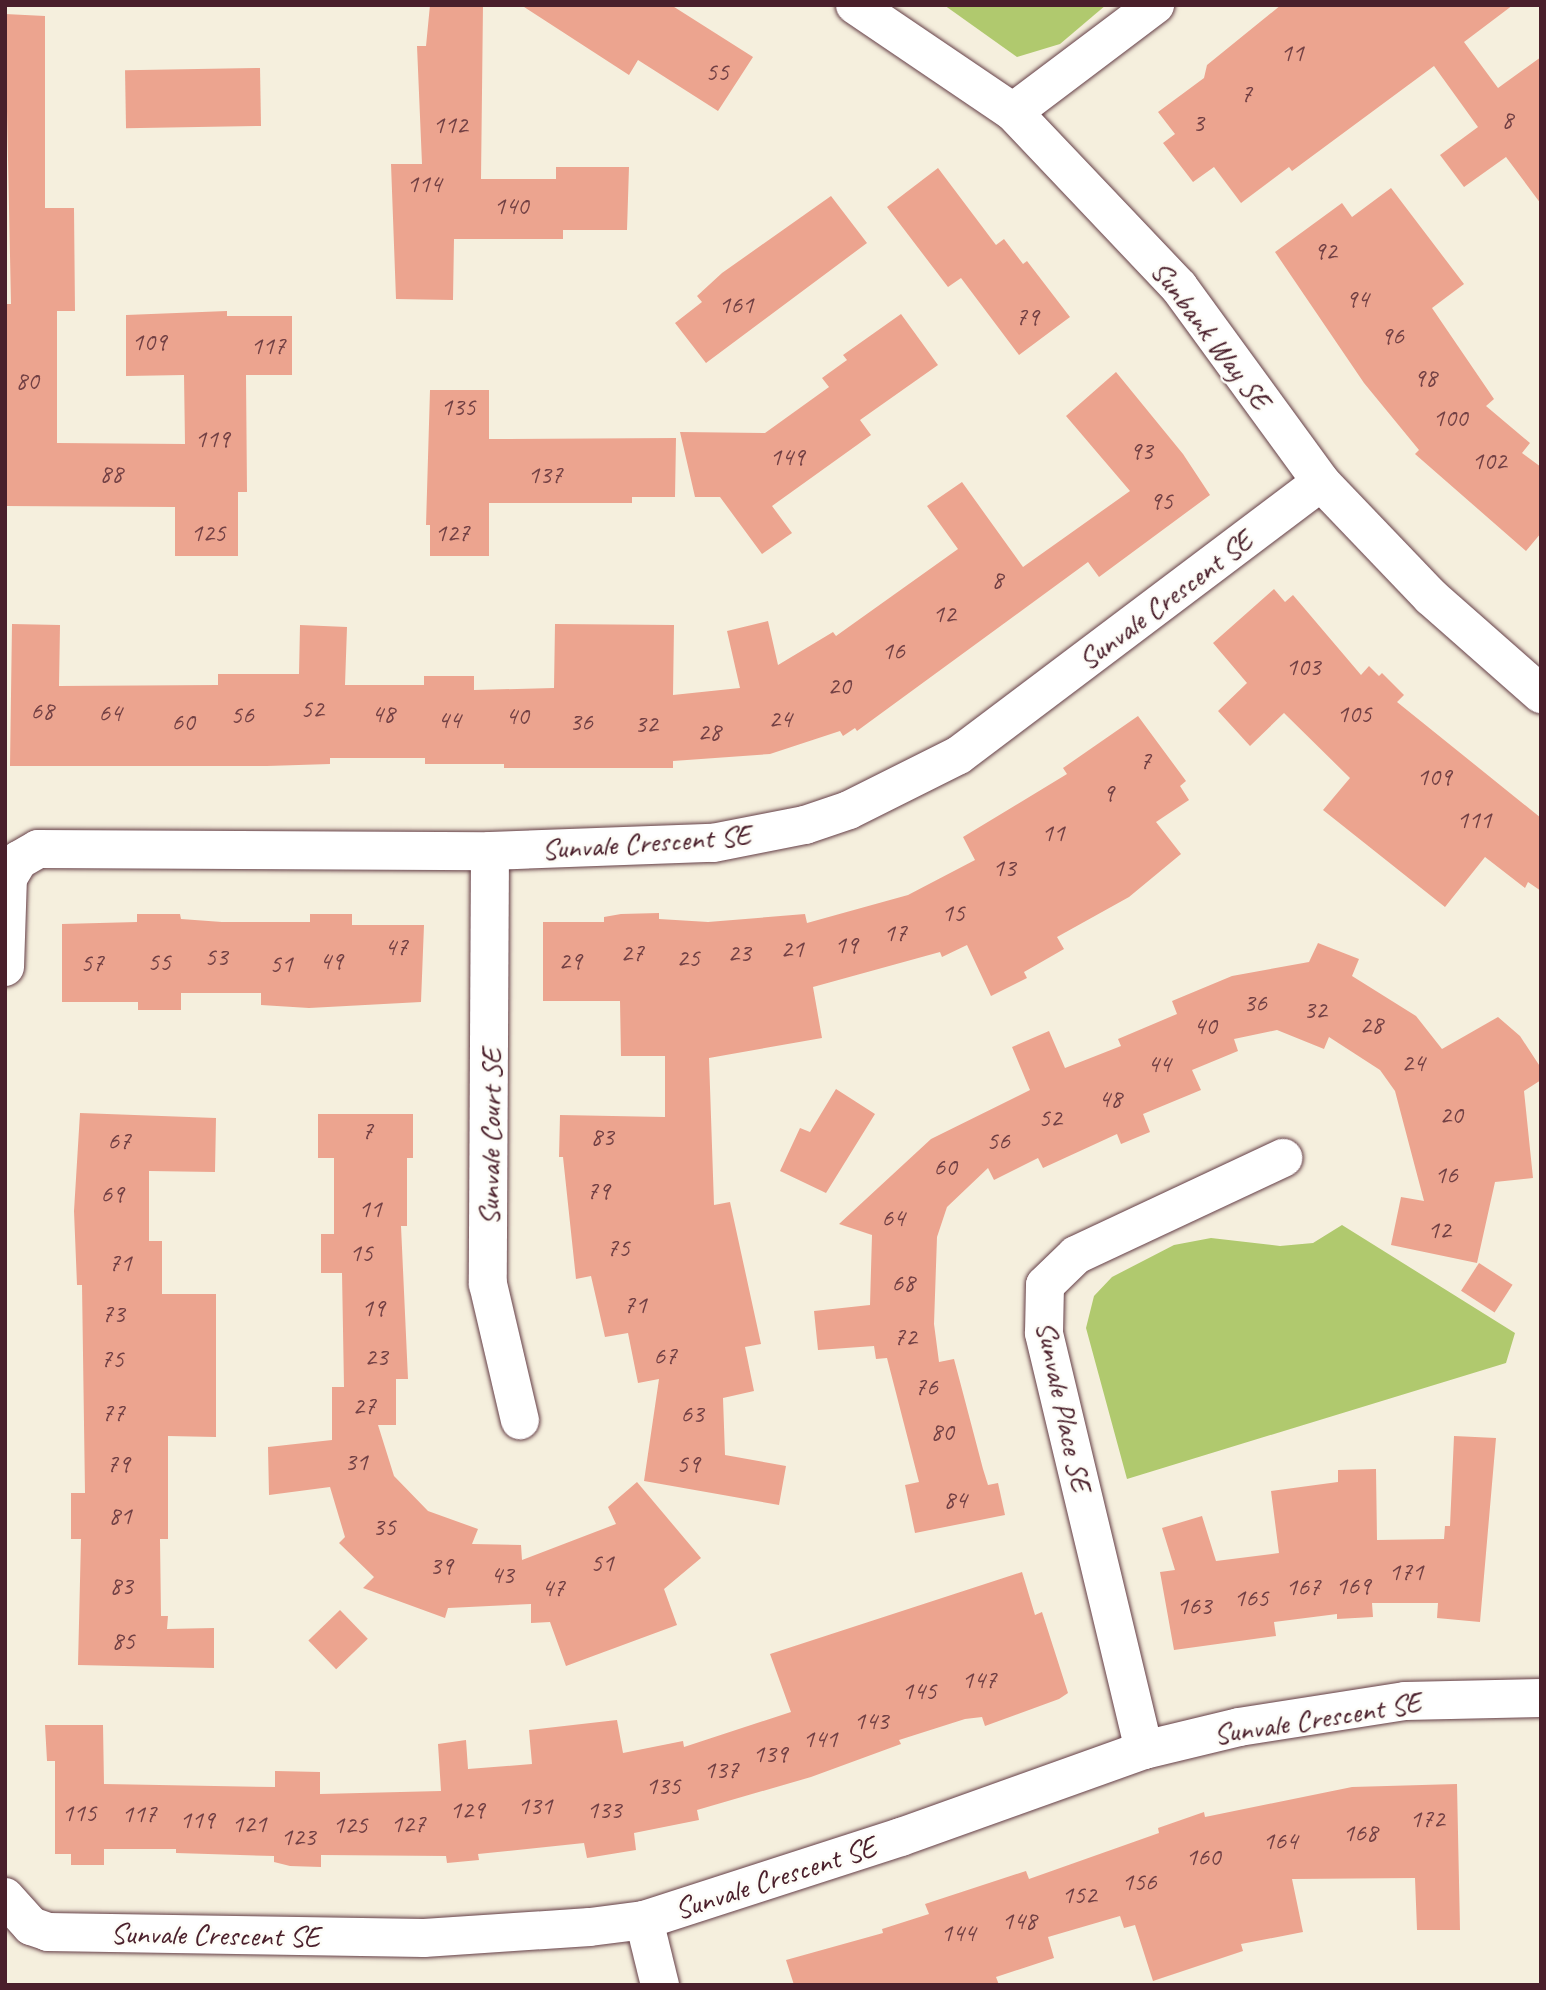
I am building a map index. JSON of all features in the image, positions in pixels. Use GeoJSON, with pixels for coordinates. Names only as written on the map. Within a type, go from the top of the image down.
{"type":"FeatureCollection","features":[{"type":"Feature","properties":{"kind":"street","name":"Sunbank Way SE"},"geometry":{"type":"LineString","coordinates":[[855,5],[1013,112],[1179,287],[1321,482],[1431,597],[1541,694]]}},
{"type":"Feature","properties":{"kind":"street"},"geometry":{"type":"LineString","coordinates":[[1013,112],[1155,5]]}},
{"type":"Feature","properties":{"kind":"street","name":"Sunvale Crescent SE"},"geometry":{"type":"LineString","coordinates":[[5,967],[8,878],[19,860],[38,849],[490,851],[713,843],[805,825],[887,794],[959,755],[1321,482]]}},
{"type":"Feature","properties":{"kind":"street","name":"Sunvale Court SE"},"geometry":{"type":"LineString","coordinates":[[490,851],[488,1284],[520,1420]]}},
{"type":"Feature","properties":{"kind":"street","name":"Sunvale Place SE"},"geometry":{"type":"LineString","coordinates":[[1144,1750],[1044,1333],[1045,1286],[1076,1255],[1283,1158]]}},
{"type":"Feature","properties":{"kind":"street","name":"Sunvale Crescent SE"},"geometry":{"type":"LineString","coordinates":[[5,1896],[31,1926],[48,1932],[424,1938],[644,1920],[901,1837],[1144,1750],[1239,1727],[1405,1701],[1541,1698]]}},
{"type":"Feature","properties":{"kind":"street"},"geometry":{"type":"LineString","coordinates":[[644,1920],[660,1985]]}},
{"type":"Feature","properties":{"kind":"green space"},"geometry":{"type":"Polygon","coordinates":[[[944,5],[1106,5],[1060,44],[1017,57],[944,5]]]}},
{"type":"Feature","properties":{"kind":"green space"},"geometry":{"type":"Polygon","coordinates":[[[1342,1225],[1515,1333],[1506,1363],[1127,1479],[1086,1328],[1094,1296],[1112,1277],[1174,1245],[1211,1238],[1280,1246],[1313,1243],[1342,1225]]]}},
{"type":"Feature","properties":{"kind":"building"},"geometry":{"type":"Polygon","coordinates":[[[430,5],[483,5],[481,179],[556,179],[556,167],[629,167],[627,230],[563,230],[563,239],[454,239],[453,300],[396,299],[391,164],[422,164],[417,46],[426,46],[430,5]]]}},
{"type":"Feature","properties":{"kind":"building"},"geometry":{"type":"Polygon","coordinates":[[[521,5],[671,5],[753,57],[718,111],[638,60],[629,75],[521,5]]]}},
{"type":"Feature","properties":{"kind":"building"},"geometry":{"type":"Polygon","coordinates":[[[1281,5],[1513,5],[1464,42],[1498,88],[1541,57],[1541,204],[1506,157],[1464,187],[1440,155],[1478,127],[1434,66],[1292,171],[1289,167],[1241,203],[1214,167],[1193,182],[1163,143],[1175,134],[1158,112],[1204,78],[1207,65],[1281,5]]]}},
{"type":"Feature","properties":{"kind":"building"},"geometry":{"type":"Polygon","coordinates":[[[5,14],[45,16],[45,208],[74,208],[75,311],[57,311],[57,443],[185,444],[184,375],[126,376],[126,315],[227,311],[227,316],[292,316],[292,375],[246,375],[247,492],[238,492],[238,556],[175,556],[175,507],[5,506],[5,304],[11,304],[5,14]]]}},
{"type":"Feature","properties":{"kind":"building"},"geometry":{"type":"Polygon","coordinates":[[[260,68],[261,126],[126,128],[125,70],[260,68]]]}},
{"type":"Feature","properties":{"kind":"building"},"geometry":{"type":"Polygon","coordinates":[[[938,168],[996,245],[1004,239],[1023,264],[1027,261],[1070,317],[1019,355],[961,278],[948,287],[887,207],[938,168]]]}},
{"type":"Feature","properties":{"kind":"building"},"geometry":{"type":"Polygon","coordinates":[[[1391,188],[1464,284],[1432,308],[1494,399],[1486,406],[1530,443],[1522,453],[1541,467],[1541,533],[1526,551],[1415,454],[1419,450],[1364,383],[1275,252],[1342,203],[1352,217],[1391,188]]]}},
{"type":"Feature","properties":{"kind":"building"},"geometry":{"type":"Polygon","coordinates":[[[831,196],[867,243],[706,363],[675,323],[702,302],[697,296],[722,273],[831,196]]]}},
{"type":"Feature","properties":{"kind":"building"},"geometry":{"type":"Polygon","coordinates":[[[901,314],[938,365],[860,420],[871,435],[772,506],[792,533],[762,554],[720,497],[695,497],[680,432],[765,433],[829,387],[822,378],[847,360],[843,355],[901,314]]]}},
{"type":"Feature","properties":{"kind":"building"},"geometry":{"type":"Polygon","coordinates":[[[1116,372],[1183,454],[1210,495],[1099,577],[1088,562],[857,731],[855,728],[843,736],[840,731],[770,754],[673,761],[673,768],[504,768],[504,764],[425,764],[425,758],[330,758],[330,764],[267,766],[10,766],[12,624],[60,625],[59,686],[218,685],[218,674],[299,674],[300,625],[347,627],[345,685],[424,685],[424,676],[474,676],[474,690],[554,688],[555,624],[674,625],[673,695],[740,688],[727,631],[768,621],[778,665],[833,632],[836,636],[958,549],[927,506],[962,482],[1023,567],[1130,491],[1066,416],[1116,372]]]}},
{"type":"Feature","properties":{"kind":"building"},"geometry":{"type":"Polygon","coordinates":[[[430,390],[489,390],[489,439],[676,438],[675,497],[632,497],[632,503],[489,503],[489,556],[430,556],[430,525],[426,525],[430,390]]]}},
{"type":"Feature","properties":{"kind":"building"},"geometry":{"type":"Polygon","coordinates":[[[1274,589],[1285,602],[1293,595],[1361,675],[1369,666],[1379,676],[1382,673],[1404,695],[1397,702],[1541,818],[1541,891],[1528,882],[1525,888],[1485,857],[1445,907],[1323,810],[1350,778],[1284,713],[1250,746],[1218,711],[1247,683],[1213,643],[1274,589]]]}},
{"type":"Feature","properties":{"kind":"building"},"geometry":{"type":"Polygon","coordinates":[[[1138,716],[1186,781],[1180,786],[1189,800],[1156,822],[1181,854],[1129,897],[1057,937],[1064,949],[1024,972],[1027,978],[991,996],[967,945],[942,957],[940,952],[813,987],[822,1038],[709,1058],[714,1205],[730,1202],[761,1344],[745,1347],[754,1391],[723,1398],[725,1455],[786,1466],[779,1505],[644,1481],[659,1379],[638,1383],[628,1333],[605,1337],[591,1276],[576,1279],[563,1157],[559,1157],[560,1115],[665,1117],[665,1056],[621,1056],[620,1001],[543,1001],[543,922],[604,922],[604,917],[621,914],[659,913],[659,919],[708,922],[805,914],[807,923],[908,895],[975,860],[963,837],[1067,774],[1063,768],[1138,716]]]}},
{"type":"Feature","properties":{"kind":"building"},"geometry":{"type":"Polygon","coordinates":[[[137,914],[180,914],[181,919],[222,922],[310,922],[310,914],[352,914],[352,925],[424,925],[421,1002],[309,1008],[261,1005],[261,993],[181,993],[181,1010],[138,1010],[138,1002],[62,1002],[62,924],[137,922],[137,914]]]}},
{"type":"Feature","properties":{"kind":"building"},"geometry":{"type":"Polygon","coordinates":[[[1318,943],[1359,959],[1352,976],[1416,1016],[1442,1049],[1498,1017],[1520,1036],[1541,1068],[1541,1080],[1524,1091],[1533,1178],[1495,1182],[1477,1263],[1391,1245],[1401,1197],[1424,1201],[1395,1091],[1380,1070],[1329,1037],[1324,1049],[1277,1030],[1234,1039],[1238,1051],[1192,1070],[1201,1090],[1143,1114],[1150,1132],[1121,1144],[1117,1134],[1043,1168],[1038,1158],[994,1180],[988,1168],[947,1207],[937,1237],[934,1324],[939,1362],[954,1359],[988,1485],[998,1483],[1005,1515],[915,1533],[905,1485],[919,1482],[887,1358],[876,1359],[874,1346],[818,1350],[814,1311],[870,1305],[872,1235],[839,1224],[931,1139],[1030,1090],[1012,1047],[1049,1031],[1065,1068],[1121,1046],[1118,1039],[1177,1014],[1172,1001],[1232,976],[1309,962],[1318,943]]]}},
{"type":"Feature","properties":{"kind":"building"},"geometry":{"type":"Polygon","coordinates":[[[836,1089],[875,1114],[826,1193],[780,1171],[800,1128],[810,1132],[836,1089]]]}},
{"type":"Feature","properties":{"kind":"building"},"geometry":{"type":"Polygon","coordinates":[[[80,1113],[216,1118],[215,1172],[149,1171],[149,1241],[162,1241],[162,1294],[216,1294],[216,1437],[168,1436],[168,1539],[160,1539],[161,1616],[168,1616],[167,1629],[214,1628],[214,1668],[78,1665],[81,1539],[71,1539],[71,1493],[85,1493],[82,1285],[77,1285],[74,1211],[80,1113]]]}},
{"type":"Feature","properties":{"kind":"building"},"geometry":{"type":"Polygon","coordinates":[[[318,1114],[413,1114],[413,1158],[407,1158],[407,1226],[401,1226],[408,1379],[396,1379],[396,1425],[378,1425],[394,1476],[428,1511],[478,1529],[472,1544],[521,1545],[522,1560],[616,1524],[608,1507],[637,1482],[701,1558],[664,1589],[677,1625],[566,1666],[550,1622],[531,1623],[531,1604],[448,1608],[445,1618],[363,1588],[374,1577],[339,1543],[345,1537],[330,1487],[269,1495],[268,1447],[332,1440],[332,1387],[344,1387],[342,1273],[321,1273],[321,1234],[334,1234],[334,1158],[318,1158],[318,1114]]]}},
{"type":"Feature","properties":{"kind":"building"},"geometry":{"type":"Polygon","coordinates":[[[1479,1263],[1513,1285],[1495,1312],[1461,1291],[1479,1263]]]}},
{"type":"Feature","properties":{"kind":"building"},"geometry":{"type":"Polygon","coordinates":[[[1454,1436],[1496,1438],[1480,1622],[1437,1618],[1438,1603],[1372,1603],[1373,1617],[1337,1619],[1337,1614],[1274,1622],[1276,1636],[1174,1650],[1160,1572],[1175,1570],[1162,1528],[1202,1516],[1216,1561],[1279,1553],[1271,1491],[1338,1482],[1338,1470],[1376,1469],[1377,1540],[1444,1539],[1445,1526],[1450,1526],[1454,1436]]]}},
{"type":"Feature","properties":{"kind":"building"},"geometry":{"type":"Polygon","coordinates":[[[1022,1572],[1035,1615],[1042,1612],[1068,1693],[1059,1699],[985,1726],[982,1717],[965,1719],[899,1740],[901,1744],[811,1777],[697,1810],[699,1820],[634,1833],[636,1850],[587,1858],[584,1843],[478,1854],[479,1860],[447,1863],[446,1856],[321,1855],[321,1867],[290,1866],[274,1862],[274,1856],[176,1853],[176,1849],[104,1849],[104,1865],[71,1865],[71,1854],[55,1854],[55,1761],[47,1761],[45,1725],[103,1725],[104,1784],[275,1787],[275,1771],[320,1772],[320,1794],[441,1791],[438,1744],[466,1740],[468,1769],[532,1764],[529,1730],[617,1720],[623,1753],[683,1741],[684,1747],[791,1712],[770,1654],[1022,1572]]]}},
{"type":"Feature","properties":{"kind":"building"},"geometry":{"type":"Polygon","coordinates":[[[340,1610],[368,1639],[336,1669],[308,1641],[340,1610]]]}},
{"type":"Feature","properties":{"kind":"building"},"geometry":{"type":"Polygon","coordinates":[[[1457,1784],[1460,1930],[1417,1930],[1415,1878],[1292,1879],[1303,1932],[1241,1944],[1243,1951],[1153,1981],[1135,1925],[1124,1928],[1120,1916],[1048,1937],[1054,1958],[996,1977],[999,1985],[794,1985],[786,1960],[883,1933],[882,1929],[929,1914],[925,1904],[1026,1871],[1029,1879],[1159,1833],[1158,1828],[1204,1812],[1205,1817],[1352,1787],[1457,1784]]]}}]}
